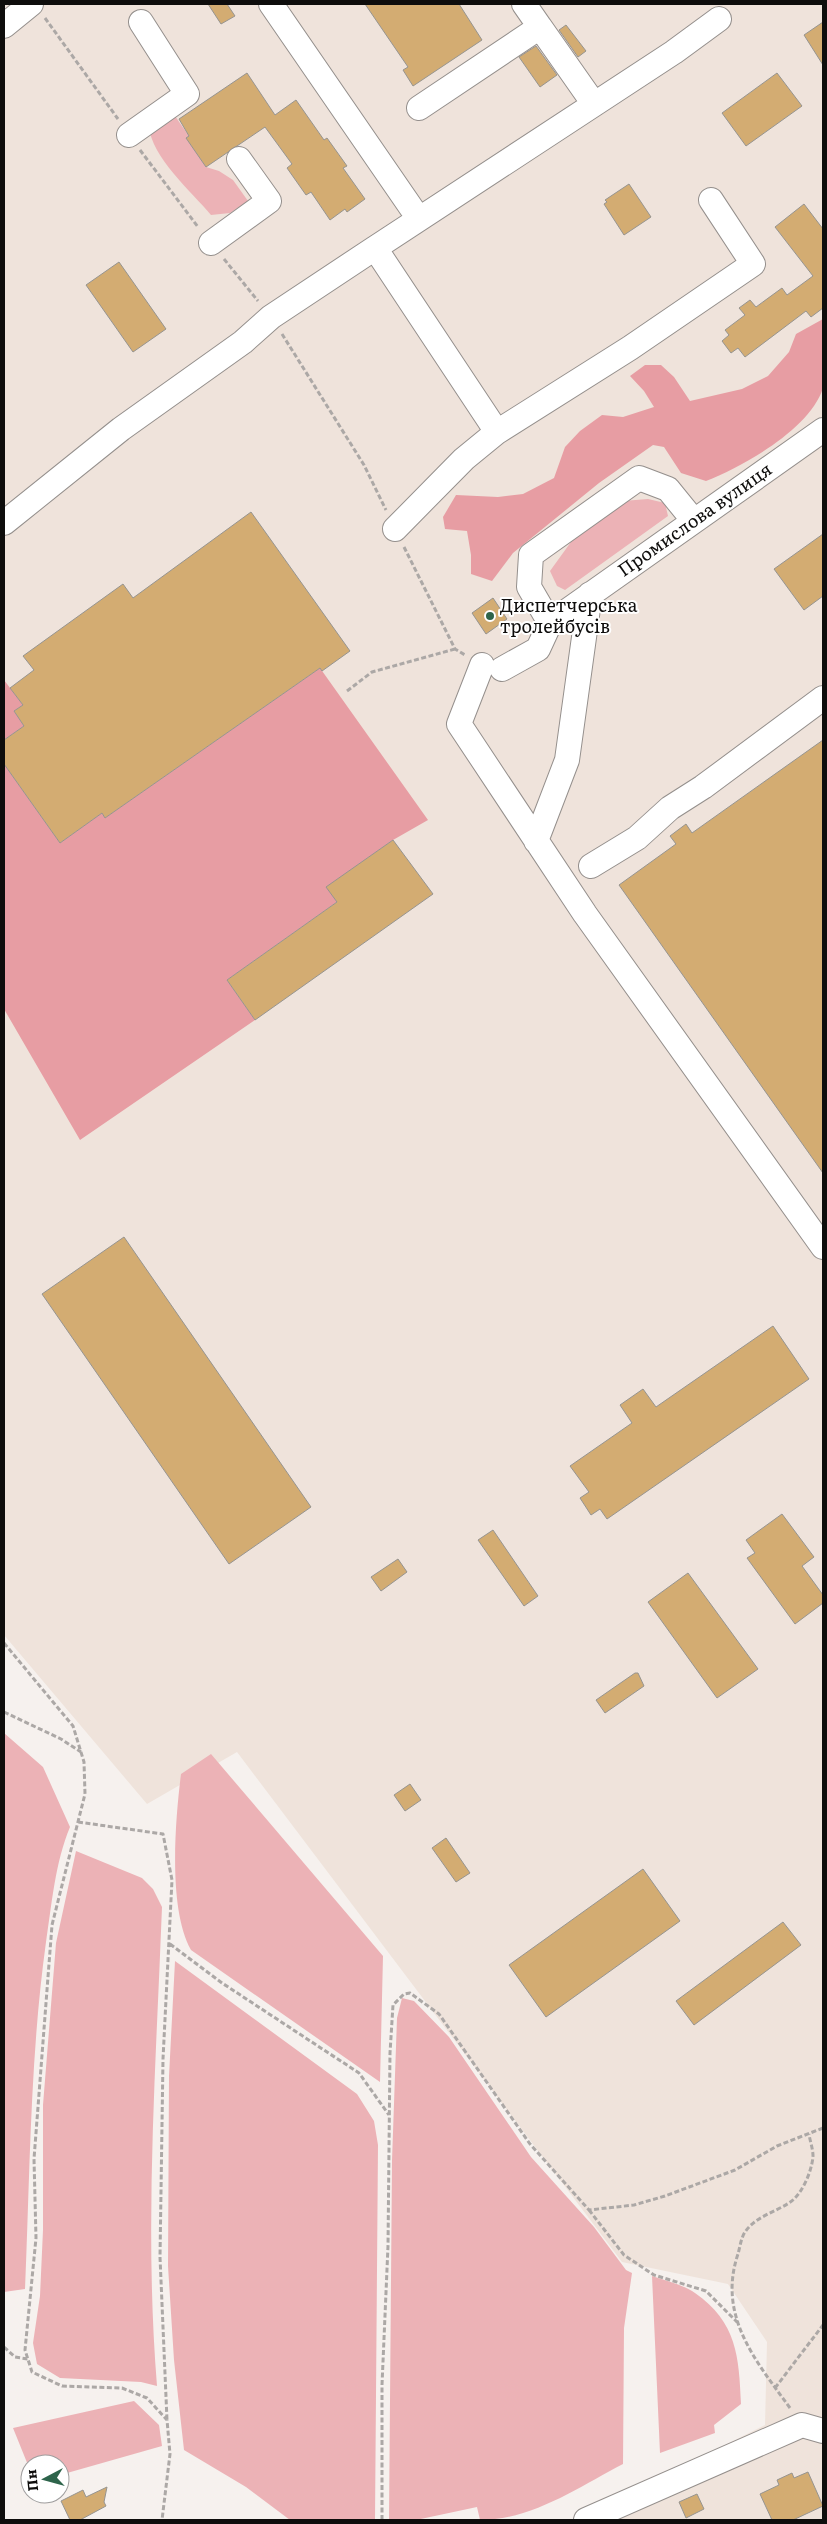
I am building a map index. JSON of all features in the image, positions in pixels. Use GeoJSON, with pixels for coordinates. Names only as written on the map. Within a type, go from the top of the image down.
{"type":"FeatureCollection","features":[{"type":"Feature","properties":{"kind":"street"},"geometry":{"type":"LineString","coordinates":[[4,26],[31,4]]}},
{"type":"Feature","properties":{"kind":"street"},"geometry":{"type":"LineString","coordinates":[[271,4],[419,219]]}},
{"type":"Feature","properties":{"kind":"street"},"geometry":{"type":"LineString","coordinates":[[524,4],[594,104]]}},
{"type":"Feature","properties":{"kind":"street"},"geometry":{"type":"LineString","coordinates":[[4,523],[120,429],[243,342],[271,317],[594,104],[719,19]]}},
{"type":"Feature","properties":{"kind":"street"},"geometry":{"type":"LineString","coordinates":[[129,135],[186,94],[141,22]]}},
{"type":"Feature","properties":{"kind":"street"},"geometry":{"type":"LineString","coordinates":[[419,108],[540,27]]}},
{"type":"Feature","properties":{"kind":"street"},"geometry":{"type":"LineString","coordinates":[[211,243],[269,201],[238,159]]}},
{"type":"Feature","properties":{"kind":"street"},"geometry":{"type":"LineString","coordinates":[[395,529],[464,459],[497,432],[630,348],[753,264],[711,200]]}},
{"type":"Feature","properties":{"kind":"street"},"geometry":{"type":"LineString","coordinates":[[375,248],[497,432]]}},
{"type":"Feature","properties":{"kind":"street","name":"Промислова вулиця"},"geometry":{"type":"LineString","coordinates":[[536,841],[459,724],[492,667],[538,649],[550,623],[823,430]]}},
{"type":"Feature","properties":{"kind":"street"},"geometry":{"type":"LineString","coordinates":[[550,623],[529,587],[531,554],[640,478],[668,489],[694,521]]}},
{"type":"Feature","properties":{"kind":"street"},"geometry":{"type":"LineString","coordinates":[[590,594],[567,760],[536,841],[585,914],[823,1247]]}},
{"type":"Feature","properties":{"kind":"street"},"geometry":{"type":"LineString","coordinates":[[590,866],[637,838],[670,808],[703,787],[823,698]]}},
{"type":"Feature","properties":{"kind":"street"},"geometry":{"type":"LineString","coordinates":[[591,2519],[813,2428]]}},
{"type":"Feature","properties":{"kind":"path"},"geometry":{"type":"LineString","coordinates":[[347,691],[372,672],[455,649]]}},
{"type":"Feature","properties":{"kind":"path"},"geometry":{"type":"LineString","coordinates":[[4,1643],[74,1726],[81,1753],[86,1794],[52,1925],[34,2150],[36,2238],[25,2350],[32,2372],[62,2386],[122,2388],[147,2398],[167,2420]]}},
{"type":"Feature","properties":{"kind":"path"},"geometry":{"type":"LineString","coordinates":[[4,1712],[61,1739],[81,1753]]}},
{"type":"Feature","properties":{"kind":"path"},"geometry":{"type":"LineString","coordinates":[[78,1822],[163,1834],[172,1880],[163,2059],[160,2257],[170,2454],[162,2520]]}},
{"type":"Feature","properties":{"kind":"path"},"geometry":{"type":"LineString","coordinates":[[170,1944],[222,1983],[360,2074],[389,2115]]}},
{"type":"Feature","properties":{"kind":"path"},"geometry":{"type":"LineString","coordinates":[[382,2520],[383,2341],[388,2246],[389,2115],[393,2005],[404,1994],[410,1993],[439,2014],[530,2144],[589,2210],[624,2255],[654,2275],[706,2291],[738,2322]]}},
{"type":"Feature","properties":{"kind":"path"},"geometry":{"type":"LineString","coordinates":[[589,2210],[634,2205],[666,2196],[735,2170],[777,2146],[823,2128]]}},
{"type":"Feature","properties":{"kind":"path"},"geometry":{"type":"LineString","coordinates":[[809,2134],[813,2156],[804,2186],[791,2202],[763,2216],[745,2232],[733,2268],[730,2296],[741,2333],[755,2360],[775,2388],[813,2428]]}},
{"type":"Feature","properties":{"kind":"path"},"geometry":{"type":"LineString","coordinates":[[775,2388],[823,2325]]}},
{"type":"Feature","properties":{"kind":"path"},"geometry":{"type":"LineString","coordinates":[[4,2346],[15,2357],[28,2359]]}},
{"type":"Feature","properties":{"kind":"shaded area"},"geometry":{"type":"Polygon","coordinates":[[[4,4],[823,4],[823,2520],[575,2520],[765,2425],[767,2342],[728,2284],[622,2262],[237,1752],[147,1804],[4,1635],[4,4]]]}},
{"type":"Feature","properties":{"kind":"shaded area"},"geometry":{"type":"Polygon","coordinates":[[[175,116],[189,136],[187,138],[206,167],[219,171],[233,180],[248,201],[230,213],[211,215],[164,162],[151,138],[149,126],[175,116]]]}},
{"type":"Feature","properties":{"kind":"shaded area"},"geometry":{"type":"Polygon","coordinates":[[[823,319],[825,364],[823,388],[816,403],[805,418],[774,444],[738,466],[706,481],[681,473],[664,447],[653,445],[599,483],[513,553],[492,581],[471,574],[471,555],[467,531],[445,529],[443,517],[456,495],[498,497],[523,494],[554,478],[565,447],[580,431],[602,415],[623,417],[654,407],[644,391],[630,376],[645,365],[661,365],[674,377],[690,401],[742,389],[768,376],[789,352],[796,334],[823,319]]]}},
{"type":"Feature","properties":{"kind":"shaded area"},"geometry":{"type":"Polygon","coordinates":[[[648,499],[665,503],[668,516],[565,590],[557,586],[550,571],[576,535],[623,501],[648,499]]]}},
{"type":"Feature","properties":{"kind":"shaded area"},"geometry":{"type":"Polygon","coordinates":[[[320,668],[428,820],[393,840],[327,887],[337,902],[227,980],[255,1020],[80,1140],[4,1009],[4,764],[60,843],[102,813],[105,818],[320,668]]]}},
{"type":"Feature","properties":{"kind":"shaded area"},"geometry":{"type":"Polygon","coordinates":[[[4,680],[23,705],[14,711],[24,726],[4,740],[4,680]]]}},
{"type":"Feature","properties":{"kind":"shaded area"},"geometry":{"type":"Polygon","coordinates":[[[4,1733],[43,1767],[70,1827],[55,1883],[41,1985],[31,2116],[25,2289],[4,2292],[4,1733]]]}},
{"type":"Feature","properties":{"kind":"shaded area"},"geometry":{"type":"Polygon","coordinates":[[[211,1754],[383,1956],[380,2082],[191,1950],[184,1933],[176,1889],[175,1840],[181,1774],[211,1754]]]}},
{"type":"Feature","properties":{"kind":"shaded area"},"geometry":{"type":"Polygon","coordinates":[[[76,1851],[142,1878],[153,1889],[162,1907],[151,2206],[153,2326],[157,2386],[141,2382],[60,2378],[37,2364],[33,2343],[40,2296],[43,2230],[43,2105],[56,1943],[76,1851]]]}},
{"type":"Feature","properties":{"kind":"shaded area"},"geometry":{"type":"Polygon","coordinates":[[[175,1961],[357,2094],[374,2121],[378,2145],[375,2520],[290,2520],[246,2487],[184,2450],[174,2360],[168,2266],[169,2076],[175,1961]]]}},
{"type":"Feature","properties":{"kind":"shaded area"},"geometry":{"type":"Polygon","coordinates":[[[402,1998],[414,2001],[449,2037],[531,2157],[594,2227],[626,2270],[632,2273],[624,2328],[623,2464],[554,2501],[499,2519],[480,2520],[477,2507],[416,2520],[389,2520],[392,2161],[397,2018],[402,1998]]]}},
{"type":"Feature","properties":{"kind":"shaded area"},"geometry":{"type":"Polygon","coordinates":[[[652,2276],[691,2290],[709,2304],[720,2316],[733,2342],[737,2356],[741,2404],[714,2425],[715,2433],[660,2453],[652,2276]]]}},
{"type":"Feature","properties":{"kind":"shaded area"},"geometry":{"type":"Polygon","coordinates":[[[134,2401],[159,2425],[162,2446],[70,2472],[70,2454],[24,2454],[13,2428],[134,2401]]]}},
{"type":"Feature","properties":{"kind":"building"},"geometry":{"type":"Polygon","coordinates":[[[208,4],[227,4],[235,16],[221,24],[208,4]]]}},
{"type":"Feature","properties":{"kind":"building"},"geometry":{"type":"Polygon","coordinates":[[[365,4],[459,4],[482,40],[413,86],[403,70],[408,67],[365,4]]]}},
{"type":"Feature","properties":{"kind":"building"},"geometry":{"type":"Polygon","coordinates":[[[823,22],[823,65],[804,35],[823,22]]]}},
{"type":"Feature","properties":{"kind":"building"},"geometry":{"type":"Polygon","coordinates":[[[566,25],[586,51],[578,57],[559,30],[566,25]]]}},
{"type":"Feature","properties":{"kind":"building"},"geometry":{"type":"Polygon","coordinates":[[[536,46],[557,75],[540,87],[519,57],[536,46]]]}},
{"type":"Feature","properties":{"kind":"building"},"geometry":{"type":"Polygon","coordinates":[[[247,73],[275,115],[296,100],[324,140],[327,138],[347,166],[343,168],[365,199],[347,212],[345,209],[330,220],[311,192],[306,195],[287,168],[292,164],[265,127],[206,167],[186,138],[189,136],[179,119],[247,73]]]}},
{"type":"Feature","properties":{"kind":"building"},"geometry":{"type":"Polygon","coordinates":[[[777,73],[802,106],[746,146],[722,113],[777,73]]]}},
{"type":"Feature","properties":{"kind":"building"},"geometry":{"type":"Polygon","coordinates":[[[629,184],[651,217],[624,235],[604,204],[607,202],[605,200],[629,184]]]}},
{"type":"Feature","properties":{"kind":"building"},"geometry":{"type":"Polygon","coordinates":[[[804,204],[823,229],[823,308],[811,317],[806,311],[745,357],[738,348],[731,353],[722,341],[729,335],[725,330],[745,315],[739,308],[750,300],[756,307],[782,288],[787,295],[813,276],[775,227],[804,204]]]}},
{"type":"Feature","properties":{"kind":"building"},"geometry":{"type":"Polygon","coordinates":[[[119,262],[166,329],[133,352],[86,285],[119,262]]]}},
{"type":"Feature","properties":{"kind":"building"},"geometry":{"type":"Polygon","coordinates":[[[251,512],[350,651],[322,671],[320,668],[105,818],[102,813],[60,843],[4,764],[4,740],[24,726],[14,711],[23,705],[10,688],[34,670],[23,656],[123,584],[133,598],[251,512]]]}},
{"type":"Feature","properties":{"kind":"building"},"geometry":{"type":"Polygon","coordinates":[[[823,534],[823,596],[804,610],[774,569],[823,534]]]}},
{"type":"Feature","properties":{"kind":"building","name":"Диспетчерська тролейбусів"},"geometry":{"type":"Polygon","coordinates":[[[493,598],[507,619],[486,634],[472,613],[493,598]]]}},
{"type":"Feature","properties":{"kind":"building"},"geometry":{"type":"Polygon","coordinates":[[[823,740],[823,1173],[619,885],[676,844],[670,836],[686,824],[692,833],[823,740]]]}},
{"type":"Feature","properties":{"kind":"building"},"geometry":{"type":"Polygon","coordinates":[[[393,840],[433,894],[255,1020],[227,980],[337,902],[326,887],[393,840]]]}},
{"type":"Feature","properties":{"kind":"building"},"geometry":{"type":"Polygon","coordinates":[[[124,1237],[311,1507],[229,1564],[42,1294],[124,1237]]]}},
{"type":"Feature","properties":{"kind":"building"},"geometry":{"type":"Polygon","coordinates":[[[773,1326],[809,1379],[607,1519],[600,1509],[591,1515],[580,1498],[589,1492],[570,1466],[632,1423],[620,1405],[643,1389],[656,1407],[773,1326]]]}},
{"type":"Feature","properties":{"kind":"building"},"geometry":{"type":"Polygon","coordinates":[[[782,1514],[814,1557],[802,1566],[823,1595],[823,1603],[795,1624],[747,1558],[755,1553],[746,1540],[782,1514]]]}},
{"type":"Feature","properties":{"kind":"building"},"geometry":{"type":"Polygon","coordinates":[[[493,1530],[538,1596],[524,1606],[478,1540],[493,1530]]]}},
{"type":"Feature","properties":{"kind":"building"},"geometry":{"type":"Polygon","coordinates":[[[398,1559],[407,1572],[381,1591],[371,1577],[398,1559]]]}},
{"type":"Feature","properties":{"kind":"building"},"geometry":{"type":"Polygon","coordinates":[[[688,1573],[758,1669],[717,1698],[648,1602],[688,1573]]]}},
{"type":"Feature","properties":{"kind":"building"},"geometry":{"type":"Polygon","coordinates":[[[635,1673],[638,1673],[644,1686],[605,1713],[596,1700],[635,1673]]]}},
{"type":"Feature","properties":{"kind":"building"},"geometry":{"type":"Polygon","coordinates":[[[410,1784],[421,1800],[405,1811],[394,1795],[410,1784]]]}},
{"type":"Feature","properties":{"kind":"building"},"geometry":{"type":"Polygon","coordinates":[[[446,1838],[470,1873],[456,1882],[432,1848],[446,1838]]]}},
{"type":"Feature","properties":{"kind":"building"},"geometry":{"type":"Polygon","coordinates":[[[643,1869],[680,1921],[546,2017],[509,1965],[643,1869]]]}},
{"type":"Feature","properties":{"kind":"building"},"geometry":{"type":"Polygon","coordinates":[[[783,1922],[801,1945],[694,2025],[676,2001],[783,1922]]]}},
{"type":"Feature","properties":{"kind":"building"},"geometry":{"type":"Polygon","coordinates":[[[808,2472],[823,2506],[793,2520],[772,2520],[760,2494],[779,2485],[777,2480],[792,2473],[794,2478],[808,2472]]]}},
{"type":"Feature","properties":{"kind":"building"},"geometry":{"type":"Polygon","coordinates":[[[107,2487],[104,2502],[106,2506],[80,2520],[70,2520],[62,2504],[70,2504],[70,2496],[83,2490],[86,2497],[107,2487]]]}},
{"type":"Feature","properties":{"kind":"building"},"geometry":{"type":"Polygon","coordinates":[[[697,2494],[704,2509],[686,2518],[679,2502],[697,2494]]]}},
{"type":"Feature","properties":{"kind":"place","name":"Диспетчерська тролейбусів"},"geometry":{"type":"Point","coordinates":[490,616]}}]}
